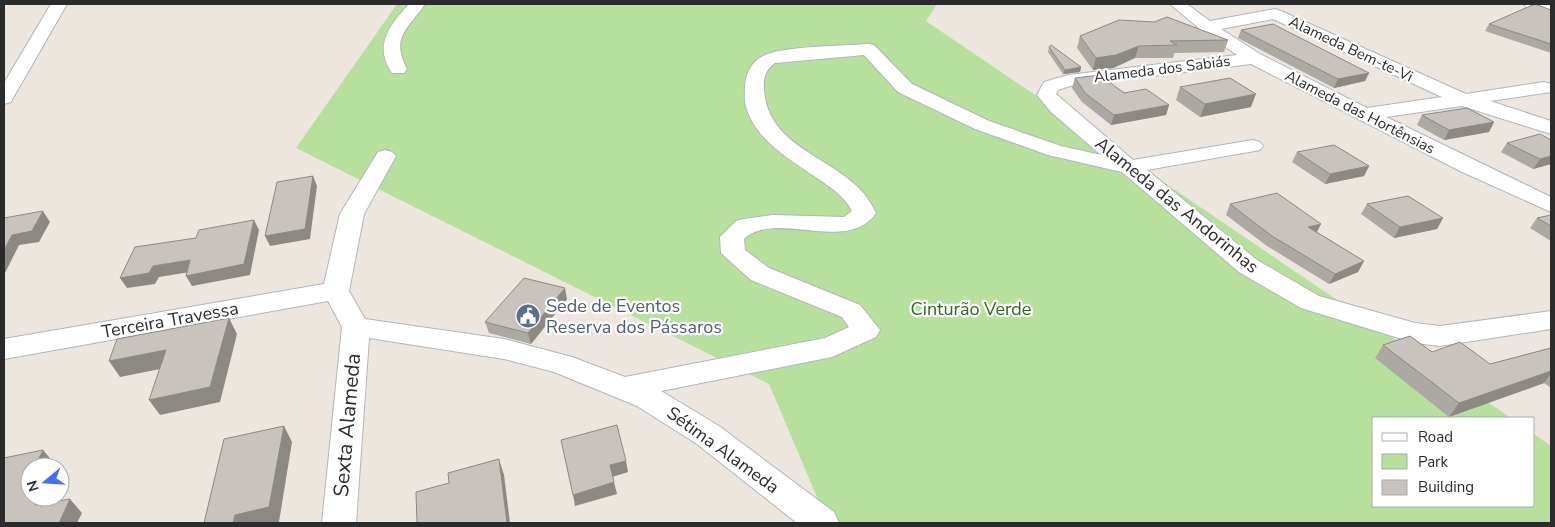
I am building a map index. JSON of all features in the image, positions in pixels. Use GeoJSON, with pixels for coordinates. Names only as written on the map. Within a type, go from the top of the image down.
{"type":"FeatureCollection","features":[{"type":"Feature","properties":{"kind":"street"},"geometry":{"type":"LineString","coordinates":[[4,98],[59,4]]}},
{"type":"Feature","properties":{"kind":"street"},"geometry":{"type":"LineString","coordinates":[[398,69],[389,47],[394,30],[417,4]]}},
{"type":"Feature","properties":{"kind":"street","name":"Alameda das Hortênsias"},"geometry":{"type":"LineString","coordinates":[[1178,4],[1207,27],[1254,58],[1551,205]]}},
{"type":"Feature","properties":{"kind":"street"},"geometry":{"type":"LineString","coordinates":[[1532,4],[1551,12]]}},
{"type":"Feature","properties":{"kind":"street","name":"Alameda Bem-te-Vi"},"geometry":{"type":"LineString","coordinates":[[1207,27],[1275,14],[1464,100]]}},
{"type":"Feature","properties":{"kind":"street"},"geometry":{"type":"LineString","coordinates":[[624,388],[832,347],[866,330],[851,311],[760,274],[732,253],[732,237],[744,226],[773,222],[844,224],[853,222],[864,213],[863,205],[851,193],[792,153],[758,116],[753,93],[755,80],[760,65],[767,59],[778,56],[868,49],[905,88],[982,125],[1055,152],[1129,167],[1253,146]]}},
{"type":"Feature","properties":{"kind":"street","name":"Alameda dos Sabiás"},"geometry":{"type":"LineString","coordinates":[[1046,95],[1051,86],[1068,81],[1254,58]]}},
{"type":"Feature","properties":{"kind":"street"},"geometry":{"type":"LineString","coordinates":[[1364,114],[1544,88]]}},
{"type":"Feature","properties":{"kind":"street","name":"Alameda das Andorinhas"},"geometry":{"type":"LineString","coordinates":[[1046,95],[1058,108],[1248,266],[1310,302],[1414,333],[1440,336],[1551,320]]}},
{"type":"Feature","properties":{"kind":"street"},"geometry":{"type":"LineString","coordinates":[[1464,100],[1514,114],[1551,128]]}},
{"type":"Feature","properties":{"kind":"street"},"geometry":{"type":"LineString","coordinates":[[356,328],[336,291],[352,214],[385,156]]}},
{"type":"Feature","properties":{"kind":"street","name":"Terceira Travessa"},"geometry":{"type":"LineString","coordinates":[[4,349],[336,291]]}},
{"type":"Feature","properties":{"kind":"street","name":"Sétima Alameda"},"geometry":{"type":"LineString","coordinates":[[356,328],[504,349],[562,364],[648,398],[708,435],[822,523]]}},
{"type":"Feature","properties":{"kind":"street","name":"Sexta Alameda"},"geometry":{"type":"LineString","coordinates":[[339,523],[356,328]]}},
{"type":"Feature","properties":{"kind":"green space","name":"Cinturão Verde"},"geometry":{"type":"Polygon","coordinates":[[[397,4],[937,4],[926,21],[1510,417],[1372,417],[1372,507],[1535,507],[1535,435],[1551,446],[1551,523],[828,523],[769,384],[296,148],[397,4]]]}},
{"type":"Feature","properties":{"kind":"building"},"geometry":{"type":"Polygon","coordinates":[[[1535,4],[1551,10],[1551,44],[1489,24],[1535,4]]]}},
{"type":"Feature","properties":{"kind":"building"},"geometry":{"type":"Polygon","coordinates":[[[1167,17],[1228,40],[1170,41],[1177,45],[1139,46],[1116,55],[1096,58],[1080,36],[1119,20],[1154,22],[1167,17]]]}},
{"type":"Feature","properties":{"kind":"building"},"geometry":{"type":"Polygon","coordinates":[[[1273,24],[1369,73],[1338,79],[1241,30],[1273,24]]]}},
{"type":"Feature","properties":{"kind":"building"},"geometry":{"type":"Polygon","coordinates":[[[1051,45],[1081,67],[1065,70],[1049,47],[1051,45]]]}},
{"type":"Feature","properties":{"kind":"building"},"geometry":{"type":"Polygon","coordinates":[[[1100,75],[1124,93],[1146,89],[1169,105],[1114,115],[1085,93],[1075,78],[1100,75]]]}},
{"type":"Feature","properties":{"kind":"building"},"geometry":{"type":"Polygon","coordinates":[[[1230,78],[1256,94],[1205,104],[1180,87],[1230,78]]]}},
{"type":"Feature","properties":{"kind":"building"},"geometry":{"type":"Polygon","coordinates":[[[1467,108],[1494,122],[1449,130],[1422,115],[1467,108]]]}},
{"type":"Feature","properties":{"kind":"building"},"geometry":{"type":"Polygon","coordinates":[[[1540,134],[1551,140],[1551,156],[1540,159],[1507,143],[1540,134]]]}},
{"type":"Feature","properties":{"kind":"building"},"geometry":{"type":"Polygon","coordinates":[[[1334,145],[1369,166],[1330,174],[1297,152],[1334,145]]]}},
{"type":"Feature","properties":{"kind":"building"},"geometry":{"type":"Polygon","coordinates":[[[313,176],[305,229],[265,236],[277,182],[313,176]]]}},
{"type":"Feature","properties":{"kind":"building"},"geometry":{"type":"Polygon","coordinates":[[[1277,193],[1321,224],[1308,227],[1364,261],[1335,274],[1272,236],[1230,204],[1277,193]]]}},
{"type":"Feature","properties":{"kind":"building"},"geometry":{"type":"Polygon","coordinates":[[[1408,196],[1443,218],[1400,227],[1367,204],[1408,196]]]}},
{"type":"Feature","properties":{"kind":"building"},"geometry":{"type":"Polygon","coordinates":[[[43,211],[32,231],[12,235],[4,250],[4,218],[43,211]]]}},
{"type":"Feature","properties":{"kind":"building"},"geometry":{"type":"Polygon","coordinates":[[[1551,215],[1551,226],[1537,218],[1551,215]]]}},
{"type":"Feature","properties":{"kind":"building"},"geometry":{"type":"Polygon","coordinates":[[[254,220],[244,264],[186,276],[190,260],[153,266],[149,273],[120,278],[135,247],[196,238],[199,230],[254,220]]]}},
{"type":"Feature","properties":{"kind":"building","name":"Sede de Eventos Reserva dos Pássaros"},"geometry":{"type":"Polygon","coordinates":[[[524,278],[565,288],[528,333],[485,322],[524,278]]]}},
{"type":"Feature","properties":{"kind":"building"},"geometry":{"type":"Polygon","coordinates":[[[229,318],[210,387],[149,400],[166,350],[109,361],[117,339],[229,318]]]}},
{"type":"Feature","properties":{"kind":"building"},"geometry":{"type":"Polygon","coordinates":[[[1410,336],[1432,352],[1460,342],[1490,364],[1551,348],[1551,371],[1459,403],[1383,345],[1410,336]]]}},
{"type":"Feature","properties":{"kind":"building"},"geometry":{"type":"Polygon","coordinates":[[[617,425],[626,461],[610,465],[614,482],[573,495],[561,440],[617,425]]]}},
{"type":"Feature","properties":{"kind":"building"},"geometry":{"type":"Polygon","coordinates":[[[284,426],[269,507],[235,515],[233,523],[204,523],[224,439],[284,426]]]}},
{"type":"Feature","properties":{"kind":"building"},"geometry":{"type":"Polygon","coordinates":[[[43,450],[40,457],[20,457],[20,507],[66,507],[59,523],[4,523],[4,458],[43,450]]]}},
{"type":"Feature","properties":{"kind":"building"},"geometry":{"type":"Polygon","coordinates":[[[499,459],[507,523],[417,523],[416,492],[449,483],[448,473],[499,459]]]}},
{"type":"Feature","properties":{"kind":"place","name":"Sede de Eventos Reserva dos Pássaros"},"geometry":{"type":"Point","coordinates":[528,316]}}]}
